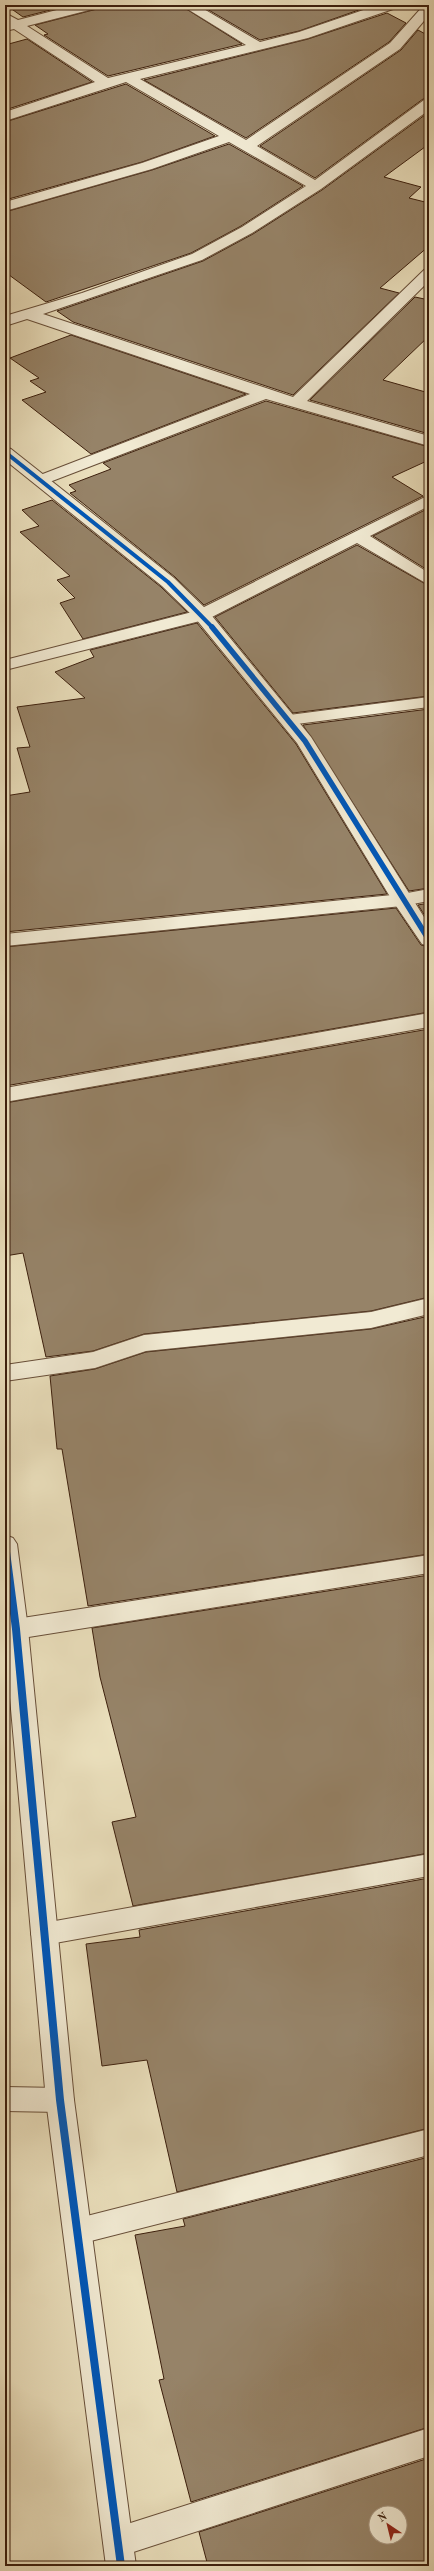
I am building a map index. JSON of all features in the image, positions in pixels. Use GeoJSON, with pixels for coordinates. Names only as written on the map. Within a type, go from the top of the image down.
{"type":"FeatureCollection","features":[{"type":"Feature","properties":{"kind":"street"},"geometry":{"type":"LineString","coordinates":[[8,23],[92,5]]}},
{"type":"Feature","properties":{"kind":"street"},"geometry":{"type":"LineString","coordinates":[[188,5],[256,45]]}},
{"type":"Feature","properties":{"kind":"street"},"geometry":{"type":"LineString","coordinates":[[5,117],[106,83],[256,45],[303,35],[391,5]]}},
{"type":"Feature","properties":{"kind":"street"},"geometry":{"type":"LineString","coordinates":[[247,146],[395,46],[429,7]]}},
{"type":"Feature","properties":{"kind":"street"},"geometry":{"type":"LineString","coordinates":[[8,23],[106,83]]}},
{"type":"Feature","properties":{"kind":"street"},"geometry":{"type":"LineString","coordinates":[[127,77],[316,186]]}},
{"type":"Feature","properties":{"kind":"street"},"geometry":{"type":"LineString","coordinates":[[5,321],[29,315],[197,256],[247,230],[316,186],[429,103]]}},
{"type":"Feature","properties":{"kind":"street"},"geometry":{"type":"LineString","coordinates":[[5,207],[147,166],[231,136]]}},
{"type":"Feature","properties":{"kind":"street"},"geometry":{"type":"LineString","coordinates":[[296,403],[429,273]]}},
{"type":"Feature","properties":{"kind":"street"},"geometry":{"type":"LineString","coordinates":[[29,315],[265,394],[429,441]]}},
{"type":"Feature","properties":{"kind":"street"},"geometry":{"type":"LineString","coordinates":[[41,480],[265,394]]}},
{"type":"Feature","properties":{"kind":"street"},"geometry":{"type":"LineString","coordinates":[[5,452],[168,582],[202,615],[289,720],[305,742],[402,900],[429,940]]}},
{"type":"Feature","properties":{"kind":"street"},"geometry":{"type":"LineString","coordinates":[[5,665],[202,615],[429,500]]}},
{"type":"Feature","properties":{"kind":"street"},"geometry":{"type":"LineString","coordinates":[[358,536],[429,580]]}},
{"type":"Feature","properties":{"kind":"street"},"geometry":{"type":"LineString","coordinates":[[289,720],[429,702]]}},
{"type":"Feature","properties":{"kind":"street"},"geometry":{"type":"LineString","coordinates":[[5,940],[402,900],[429,895]]}},
{"type":"Feature","properties":{"kind":"street"},"geometry":{"type":"LineString","coordinates":[[5,1095],[429,1020]]}},
{"type":"Feature","properties":{"kind":"street"},"geometry":{"type":"LineString","coordinates":[[5,1373],[95,1360],[144,1343],[371,1320],[429,1306]]}},
{"type":"Feature","properties":{"kind":"street"},"geometry":{"type":"LineString","coordinates":[[5,1544],[16,1629],[60,2100],[79,2231],[120,2554],[429,2442]]}},
{"type":"Feature","properties":{"kind":"street"},"geometry":{"type":"LineString","coordinates":[[16,1629],[429,1564]]}},
{"type":"Feature","properties":{"kind":"street"},"geometry":{"type":"LineString","coordinates":[[44,1934],[429,1865]]}},
{"type":"Feature","properties":{"kind":"street"},"geometry":{"type":"LineString","coordinates":[[5,2099],[60,2100]]}},
{"type":"Feature","properties":{"kind":"street"},"geometry":{"type":"LineString","coordinates":[[79,2231],[429,2142]]}},
{"type":"Feature","properties":{"kind":"building"},"geometry":{"type":"Polygon","coordinates":[[[6,5],[70,5],[23,17],[6,5]]]}},
{"type":"Feature","properties":{"kind":"building"},"geometry":{"type":"Polygon","coordinates":[[[100,5],[180,5],[242,44],[108,76],[44,35],[48,34],[35,25],[97,9],[100,5]]]}},
{"type":"Feature","properties":{"kind":"building"},"geometry":{"type":"Polygon","coordinates":[[[200,5],[373,5],[299,31],[260,40],[200,5]]]}},
{"type":"Feature","properties":{"kind":"building"},"geometry":{"type":"Polygon","coordinates":[[[387,13],[406,23],[389,42],[246,138],[144,80],[308,39],[387,13]]]}},
{"type":"Feature","properties":{"kind":"building"},"geometry":{"type":"Polygon","coordinates":[[[418,30],[429,36],[429,98],[423,99],[315,178],[260,146],[401,50],[418,30]]]}},
{"type":"Feature","properties":{"kind":"building"},"geometry":{"type":"Polygon","coordinates":[[[27,39],[92,82],[5,110],[5,45],[27,39]]]}},
{"type":"Feature","properties":{"kind":"building"},"geometry":{"type":"Polygon","coordinates":[[[126,84],[215,136],[142,162],[5,200],[5,122],[126,84]]]}},
{"type":"Feature","properties":{"kind":"building"},"geometry":{"type":"Polygon","coordinates":[[[429,112],[429,144],[384,177],[421,187],[409,198],[429,203],[429,246],[380,288],[399,293],[293,395],[73,322],[57,311],[203,261],[253,234],[322,190],[429,112]]]}},
{"type":"Feature","properties":{"kind":"building"},"geometry":{"type":"Polygon","coordinates":[[[229,144],[303,186],[241,226],[191,253],[46,302],[5,272],[5,212],[152,170],[229,144]]]}},
{"type":"Feature","properties":{"kind":"building"},"geometry":{"type":"Polygon","coordinates":[[[415,297],[429,300],[429,336],[383,380],[429,393],[429,434],[310,400],[415,297]]]}},
{"type":"Feature","properties":{"kind":"building"},"geometry":{"type":"Polygon","coordinates":[[[71,335],[246,394],[91,454],[22,400],[46,392],[30,381],[39,378],[10,358],[71,335]]]}},
{"type":"Feature","properties":{"kind":"building"},"geometry":{"type":"Polygon","coordinates":[[[266,401],[429,447],[429,460],[392,477],[423,496],[204,605],[175,577],[70,493],[76,491],[69,485],[111,469],[103,463],[266,401]]]}},
{"type":"Feature","properties":{"kind":"building"},"geometry":{"type":"Polygon","coordinates":[[[52,500],[161,587],[187,612],[83,639],[60,603],[75,598],[57,580],[70,576],[20,532],[39,526],[22,510],[52,500]]]}},
{"type":"Feature","properties":{"kind":"building"},"geometry":{"type":"Polygon","coordinates":[[[429,508],[429,571],[373,536],[429,508]]]}},
{"type":"Feature","properties":{"kind":"building"},"geometry":{"type":"Polygon","coordinates":[[[357,545],[429,586],[429,696],[293,713],[215,617],[357,545]]]}},
{"type":"Feature","properties":{"kind":"building"},"geometry":{"type":"Polygon","coordinates":[[[197,623],[296,744],[387,894],[5,932],[5,796],[30,792],[17,748],[30,747],[17,707],[85,698],[55,672],[94,657],[90,650],[197,623]]]}},
{"type":"Feature","properties":{"kind":"building"},"geometry":{"type":"Polygon","coordinates":[[[429,709],[429,888],[409,891],[303,725],[429,709]]]}},
{"type":"Feature","properties":{"kind":"building"},"geometry":{"type":"Polygon","coordinates":[[[429,903],[429,922],[418,905],[429,903]]]}},
{"type":"Feature","properties":{"kind":"building"},"geometry":{"type":"Polygon","coordinates":[[[396,908],[421,945],[429,947],[429,1012],[5,1086],[5,947],[396,908]]]}},
{"type":"Feature","properties":{"kind":"building"},"geometry":{"type":"Polygon","coordinates":[[[429,1029],[429,1297],[371,1311],[144,1334],[93,1351],[46,1357],[23,1253],[5,1256],[5,1103],[429,1029]]]}},
{"type":"Feature","properties":{"kind":"building"},"geometry":{"type":"Polygon","coordinates":[[[429,1316],[429,1554],[88,1606],[62,1449],[57,1449],[50,1376],[95,1369],[146,1352],[371,1329],[429,1316]]]}},
{"type":"Feature","properties":{"kind":"building"},"geometry":{"type":"Polygon","coordinates":[[[429,1575],[429,1853],[133,1906],[112,1822],[136,1817],[100,1677],[92,1628],[429,1575]]]}},
{"type":"Feature","properties":{"kind":"building"},"geometry":{"type":"Polygon","coordinates":[[[429,1878],[429,2128],[177,2192],[147,2060],[102,2066],[86,1944],[140,1937],[139,1930],[429,1878]]]}},
{"type":"Feature","properties":{"kind":"building"},"geometry":{"type":"Polygon","coordinates":[[[429,2157],[429,2427],[191,2502],[159,2380],[164,2379],[135,2235],[185,2226],[183,2219],[429,2157]]]}},
{"type":"Feature","properties":{"kind":"building"},"geometry":{"type":"Polygon","coordinates":[[[429,2458],[429,2566],[208,2566],[199,2532],[429,2458]]]}},
{"type":"Feature","properties":{"kind":"cycle path"},"geometry":{"type":"LineString","coordinates":[[5,452],[168,582],[202,615],[305,741],[402,900],[429,940]]}},
{"type":"Feature","properties":{"kind":"cycle path"},"geometry":{"type":"LineString","coordinates":[[5,1544],[16,1629],[60,2100],[121,2566]]}}]}
